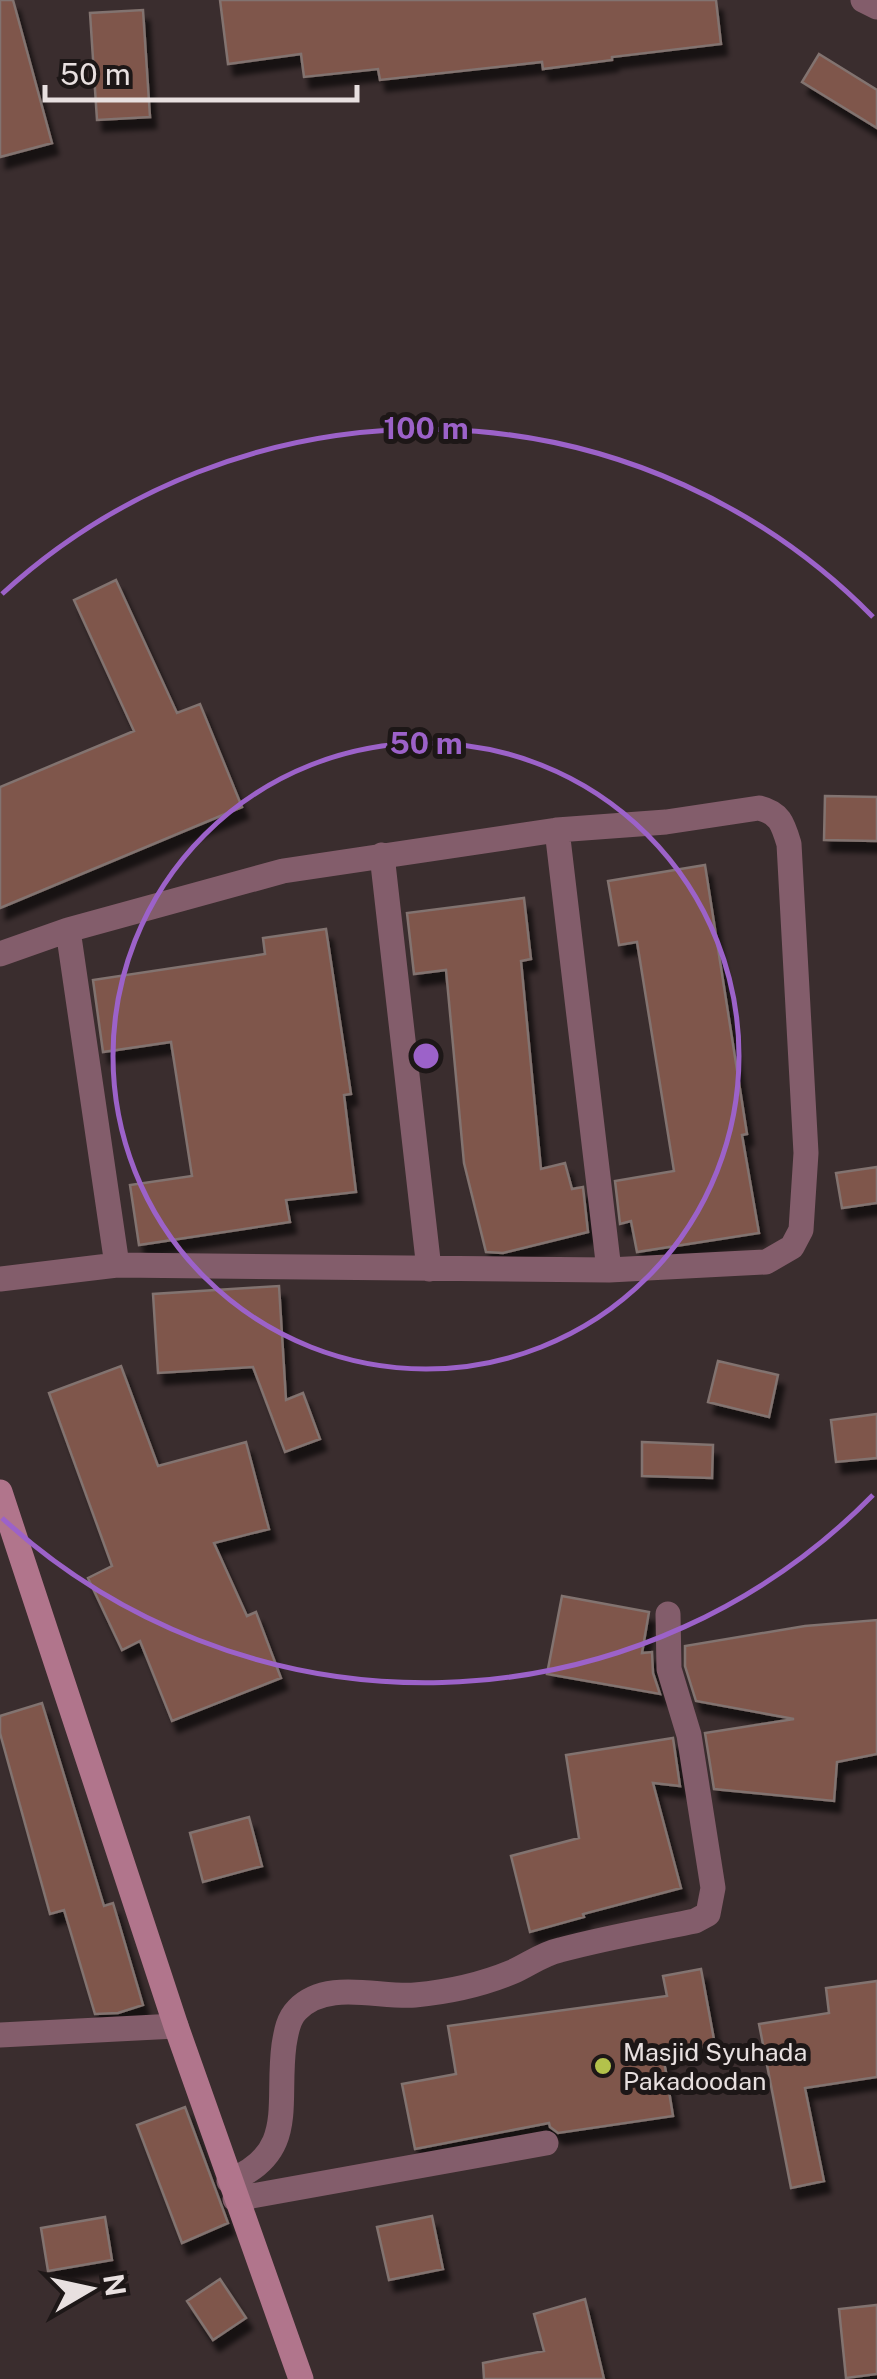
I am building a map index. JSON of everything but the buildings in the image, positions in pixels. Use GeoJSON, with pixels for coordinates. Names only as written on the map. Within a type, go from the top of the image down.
{"type":"FeatureCollection","features":[{"type":"Feature","properties":{"kind":"street"},"geometry":{"type":"LineString","coordinates":[[863,0],[877,7]]}},
{"type":"Feature","properties":{"kind":"street"},"geometry":{"type":"LineString","coordinates":[[0,954],[68,930],[283,871],[557,830],[666,822],[758,808],[772,811],[783,822],[789,844],[806,1153],[801,1230],[792,1247],[766,1262],[610,1270],[117,1265],[0,1279]]}},
{"type":"Feature","properties":{"kind":"street"},"geometry":{"type":"LineString","coordinates":[[557,830],[610,1270]]}},
{"type":"Feature","properties":{"kind":"street"},"geometry":{"type":"LineString","coordinates":[[382,855],[429,1270]]}},
{"type":"Feature","properties":{"kind":"street"},"geometry":{"type":"LineString","coordinates":[[68,930],[117,1265]]}},
{"type":"Feature","properties":{"kind":"street"},"geometry":{"type":"LineString","coordinates":[[0,1492],[176,2026],[301,2379]]}},
{"type":"Feature","properties":{"kind":"street"},"geometry":{"type":"LineString","coordinates":[[232,2190],[268,2156],[279,2136],[288,2026],[298,2009],[310,2002],[330,1994],[414,1995],[492,1980],[558,1950],[695,1921],[708,1914],[713,1888],[689,1735],[669,1668],[668,1614]]}},
{"type":"Feature","properties":{"kind":"street"},"geometry":{"type":"LineString","coordinates":[[0,2034],[176,2026]]}},
{"type":"Feature","properties":{"kind":"street"},"geometry":{"type":"LineString","coordinates":[[232,2190],[546,2143]]}},
{"type":"Feature","properties":{"kind":"place","name":"Masjid Syuhada Pakadoodan"},"geometry":{"type":"Point","coordinates":[603,2066]}}]}
